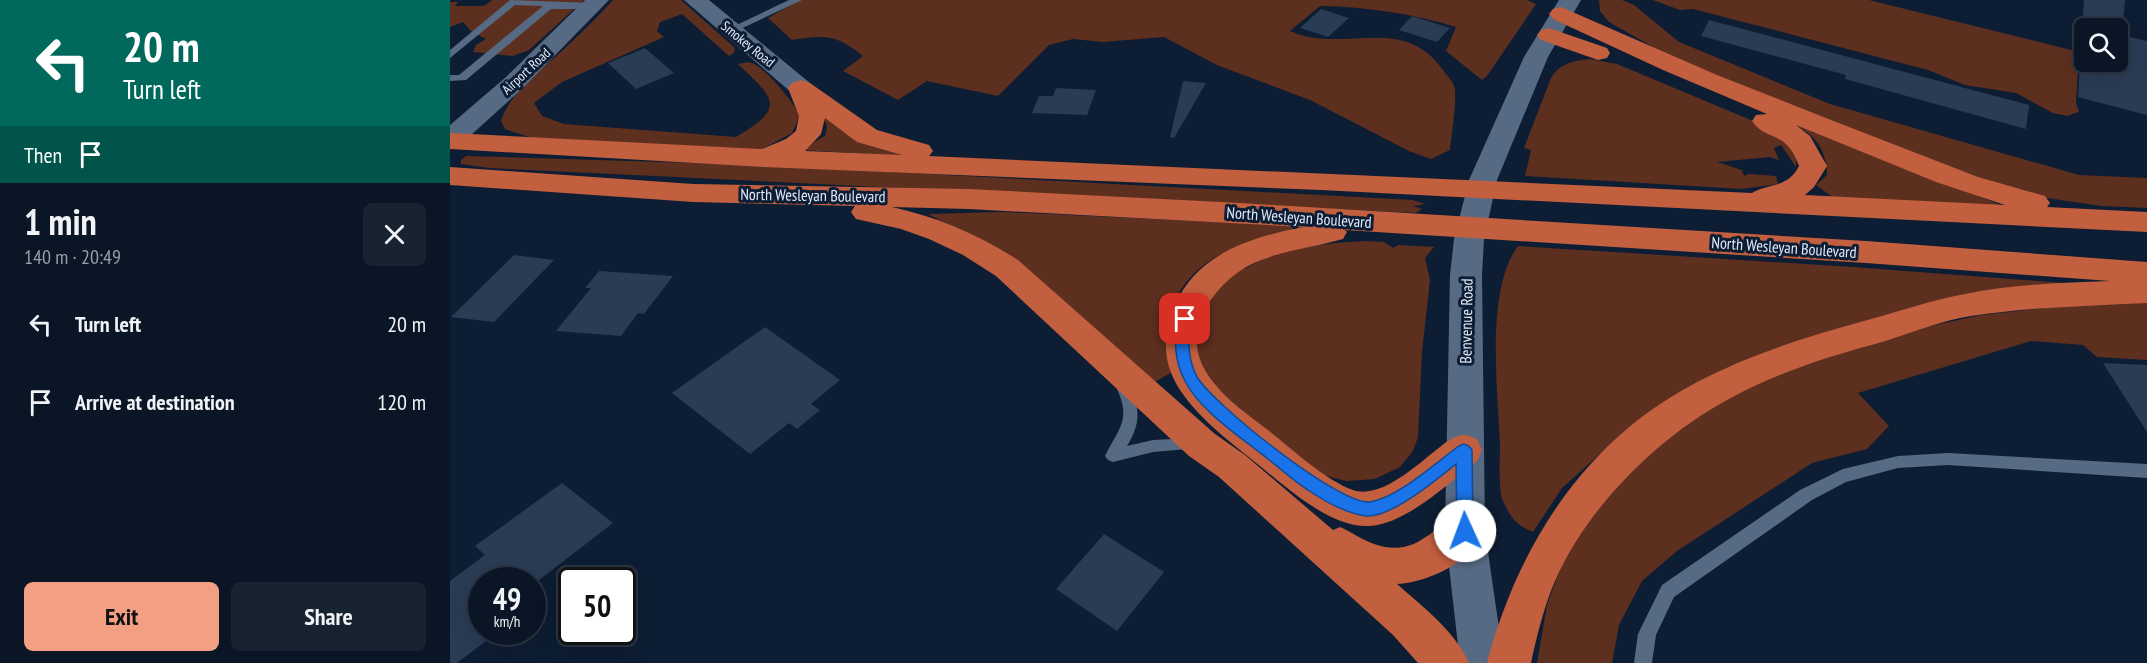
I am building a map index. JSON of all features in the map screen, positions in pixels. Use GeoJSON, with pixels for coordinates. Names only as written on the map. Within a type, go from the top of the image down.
{"type":"FeatureCollection","features":[{"type":"Feature","properties":{"kind":"highway"},"geometry":{"type":"LineString","coordinates":[[1560,16],[1635,66],[1794,134],[1807,147],[1814,166],[1807,181],[1787,194],[1756,199],[1681,199]]}},
{"type":"Feature","properties":{"kind":"highway"},"geometry":{"type":"LineString","coordinates":[[1560,16],[1686,72],[2010,198],[2092,213],[2147,216]]}},
{"type":"Feature","properties":{"kind":"highway"},"geometry":{"type":"LineString","coordinates":[[764,158],[782,152],[800,142],[809,133],[813,121],[801,88]]}},
{"type":"Feature","properties":{"kind":"highway"},"geometry":{"type":"LineString","coordinates":[[801,88],[867,136],[915,151],[1127,174]]}},
{"type":"Feature","properties":{"kind":"highway","name":"North Wesleyan Boulevard"},"geometry":{"type":"LineString","coordinates":[[450,140],[764,158],[2147,222]]}},
{"type":"Feature","properties":{"kind":"highway","name":"North Wesleyan Boulevard"},"geometry":{"type":"LineString","coordinates":[[450,176],[675,192],[969,199],[1394,223],[1798,247],[2147,273]]}},
{"type":"Feature","properties":{"kind":"highway"},"geometry":{"type":"LineString","coordinates":[[724,193],[893,215],[930,226],[974,246],[1007,268],[1217,456],[1408,621],[1447,663]]}},
{"type":"Feature","properties":{"kind":"highway"},"geometry":{"type":"LineString","coordinates":[[1798,247],[1803,238],[1817,231],[1970,233],[2030,216]]}},
{"type":"Feature","properties":{"kind":"highway"},"geometry":{"type":"LineString","coordinates":[[1394,223],[1275,242],[1245,254],[1215,273],[1195,295],[1183,327],[1181,343],[1184,360],[1191,380],[1207,399],[1233,423],[1313,486],[1343,502],[1368,509],[1398,499],[1464,450]]}},
{"type":"Feature","properties":{"kind":"highway"},"geometry":{"type":"LineString","coordinates":[[1509,663],[1525,602],[1562,526],[1606,472],[1658,425],[1690,403],[1758,371],[1850,338],[1978,303],[2147,291]]}},
{"type":"Feature","properties":{"kind":"highway"},"geometry":{"type":"LineString","coordinates":[[1217,456],[1283,498],[1353,556],[1382,566],[1409,566],[1432,556],[1465,531]]}},
{"type":"Feature","properties":{"kind":"main road","name":"Smokey Road"},"geometry":{"type":"LineString","coordinates":[[694,0],[801,88]]}},
{"type":"Feature","properties":{"kind":"main road","name":"Airport Road"},"geometry":{"type":"LineString","coordinates":[[450,140],[516,82],[596,3]]}},
{"type":"Feature","properties":{"kind":"main road","name":"Benvenue Road"},"geometry":{"type":"LineString","coordinates":[[1482,663],[1465,531],[1466,275],[1469,239],[1480,190],[1497,148],[1536,57],[1560,16]]}},
{"type":"Feature","properties":{"kind":"lane"},"geometry":{"type":"LineString","coordinates":[[731,30],[797,0]]}},
{"type":"Feature","properties":{"kind":"lane"},"geometry":{"type":"LineString","coordinates":[[452,58],[468,39],[514,1],[545,3],[549,6]]}},
{"type":"Feature","properties":{"kind":"lane"},"geometry":{"type":"LineString","coordinates":[[450,78],[462,78],[503,40],[549,6],[596,3]]}},
{"type":"Feature","properties":{"kind":"lane"},"geometry":{"type":"LineString","coordinates":[[495,17],[511,17]]}},
{"type":"Feature","properties":{"kind":"lane"},"geometry":{"type":"LineString","coordinates":[[482,28],[497,28]]}},
{"type":"Feature","properties":{"kind":"lane"},"geometry":{"type":"LineString","coordinates":[[468,39],[483,40]]}},
{"type":"Feature","properties":{"kind":"lane"},"geometry":{"type":"LineString","coordinates":[[452,58],[469,51]]}},
{"type":"Feature","properties":{"kind":"lane"},"geometry":{"type":"LineString","coordinates":[[1101,353],[1124,389],[1132,408],[1130,431],[1113,456],[1176,443],[1217,456]]}},
{"type":"Feature","properties":{"kind":"lane"},"geometry":{"type":"LineString","coordinates":[[1643,663],[1647,634],[1668,591],[1806,495],[1843,476],[1898,462],[1948,459],[2147,471]]}},
{"type":"Feature","properties":{"kind":"shaded area"},"geometry":{"type":"Polygon","coordinates":[[[492,0],[584,0],[529,50],[513,56],[473,52],[476,45],[486,39],[471,31],[463,22],[450,27],[450,2],[458,2],[455,6],[484,6],[492,0]]]}},
{"type":"Feature","properties":{"kind":"shaded area"},"geometry":{"type":"Polygon","coordinates":[[[613,0],[681,0],[735,48],[734,53],[729,56],[682,14],[660,22],[657,31],[664,37],[562,82],[534,103],[542,116],[564,124],[736,137],[763,118],[769,110],[770,102],[766,94],[738,64],[748,62],[758,66],[772,78],[800,115],[792,133],[762,149],[532,138],[505,129],[501,121],[511,100],[613,0]]]}},
{"type":"Feature","properties":{"kind":"shaded area"},"geometry":{"type":"Polygon","coordinates":[[[800,0],[1527,0],[1536,4],[1482,80],[1446,51],[1456,27],[1439,22],[1389,12],[1320,6],[1290,31],[1310,37],[1330,39],[1391,38],[1409,43],[1427,53],[1443,70],[1455,90],[1450,150],[1431,159],[1409,151],[1310,100],[1217,65],[1164,37],[1103,42],[1073,39],[1049,45],[998,96],[927,81],[898,100],[843,71],[863,56],[853,49],[830,38],[814,37],[792,40],[768,18],[800,0]]]}},
{"type":"Feature","properties":{"kind":"shaded area"},"geometry":{"type":"Polygon","coordinates":[[[1599,0],[1622,0],[1634,5],[1679,42],[1830,104],[2079,175],[2147,178],[2147,208],[2101,206],[2021,194],[1683,64],[1609,22],[1600,11],[1599,0]]]}},
{"type":"Feature","properties":{"kind":"shaded area"},"geometry":{"type":"Polygon","coordinates":[[[1653,0],[1869,0],[2074,51],[2074,72],[2078,72],[2076,103],[2079,112],[2067,116],[2053,113],[2016,93],[1965,85],[1928,70],[1693,9],[1680,10],[1653,0]]]}},
{"type":"Feature","properties":{"kind":"shaded area"},"geometry":{"type":"Polygon","coordinates":[[[1590,59],[1617,64],[1770,128],[1782,137],[1797,156],[1796,167],[1781,145],[1774,148],[1779,160],[1770,157],[1717,162],[1742,170],[1744,176],[1749,174],[1776,176],[1778,184],[1742,189],[1525,176],[1531,150],[1524,148],[1551,78],[1558,69],[1568,64],[1590,59]]]}},
{"type":"Feature","properties":{"kind":"shaded area"},"geometry":{"type":"Polygon","coordinates":[[[823,115],[862,142],[907,156],[800,150],[825,136],[827,127],[823,115]]]}},
{"type":"Feature","properties":{"kind":"shaded area"},"geometry":{"type":"Polygon","coordinates":[[[1788,121],[1863,148],[2005,207],[1843,200],[1831,196],[1816,185],[1827,175],[1821,148],[1804,130],[1788,121]]]}},
{"type":"Feature","properties":{"kind":"shaded area"},"geometry":{"type":"Polygon","coordinates":[[[466,156],[759,165],[1413,200],[1425,204],[1413,206],[1422,209],[1416,213],[489,168],[461,164],[461,160],[466,156]]]}},
{"type":"Feature","properties":{"kind":"shaded area"},"geometry":{"type":"Polygon","coordinates":[[[1003,212],[1307,226],[1245,243],[1207,263],[1191,276],[1179,293],[1168,322],[1166,350],[1172,372],[1153,383],[987,245],[928,214],[1003,212]]]}},
{"type":"Feature","properties":{"kind":"shaded area"},"geometry":{"type":"Polygon","coordinates":[[[1366,241],[1384,242],[1393,248],[1398,245],[1434,247],[1425,258],[1430,280],[1422,352],[1418,437],[1413,451],[1400,467],[1375,479],[1346,481],[1323,475],[1259,425],[1209,381],[1196,352],[1198,323],[1211,294],[1237,272],[1270,256],[1300,248],[1366,241]]]}},
{"type":"Feature","properties":{"kind":"shaded area"},"geometry":{"type":"Polygon","coordinates":[[[1518,246],[1853,267],[2116,287],[1980,295],[1631,426],[1562,488],[1533,532],[1518,524],[1511,516],[1501,496],[1500,482],[1496,370],[1497,314],[1508,265],[1518,246]]]}},
{"type":"Feature","properties":{"kind":"shaded area"},"geometry":{"type":"Polygon","coordinates":[[[2147,302],[2147,360],[2097,357],[2083,345],[2031,341],[1858,393],[1889,426],[1867,449],[1812,463],[1677,551],[1642,581],[1619,625],[1612,663],[1537,663],[1547,605],[1577,522],[1655,441],[1717,403],[1780,373],[1917,329],[1981,315],[2064,306],[2147,302]]]}},
{"type":"Feature","properties":{"kind":"building"},"geometry":{"type":"Polygon","coordinates":[[[2084,0],[2125,0],[2123,18],[2083,18],[2084,0]]]}},
{"type":"Feature","properties":{"kind":"building"},"geometry":{"type":"Polygon","coordinates":[[[1321,9],[1349,18],[1328,37],[1300,28],[1321,9]]]}},
{"type":"Feature","properties":{"kind":"building"},"geometry":{"type":"Polygon","coordinates":[[[1412,16],[1450,28],[1437,42],[1399,30],[1412,16]]]}},
{"type":"Feature","properties":{"kind":"building"},"geometry":{"type":"Polygon","coordinates":[[[1709,20],[2029,105],[2026,129],[1845,79],[1846,75],[1701,36],[1709,20]]]}},
{"type":"Feature","properties":{"kind":"building"},"geometry":{"type":"Polygon","coordinates":[[[2128,36],[2147,41],[2147,115],[2078,97],[2080,72],[2128,72],[2128,36]]]}},
{"type":"Feature","properties":{"kind":"building"},"geometry":{"type":"Polygon","coordinates":[[[645,48],[674,73],[636,89],[608,63],[645,48]]]}},
{"type":"Feature","properties":{"kind":"building"},"geometry":{"type":"Polygon","coordinates":[[[1183,81],[1206,83],[1174,138],[1170,137],[1183,81]]]}},
{"type":"Feature","properties":{"kind":"building"},"geometry":{"type":"Polygon","coordinates":[[[1056,88],[1096,90],[1087,115],[1032,113],[1039,96],[1053,96],[1056,88]]]}},
{"type":"Feature","properties":{"kind":"building"},"geometry":{"type":"Polygon","coordinates":[[[514,255],[554,260],[494,322],[451,317],[514,255]]]}},
{"type":"Feature","properties":{"kind":"building"},"geometry":{"type":"Polygon","coordinates":[[[599,271],[673,276],[644,314],[638,313],[621,336],[556,331],[591,288],[585,288],[599,271]]]}},
{"type":"Feature","properties":{"kind":"building"},"geometry":{"type":"Polygon","coordinates":[[[765,327],[840,380],[811,404],[820,410],[797,429],[789,423],[750,454],[672,393],[765,327]]]}},
{"type":"Feature","properties":{"kind":"building"},"geometry":{"type":"Polygon","coordinates":[[[2103,363],[2147,365],[2147,432],[2103,363]]]}},
{"type":"Feature","properties":{"kind":"building"},"geometry":{"type":"Polygon","coordinates":[[[562,483],[613,523],[546,575],[546,567],[469,567],[485,555],[475,546],[562,483]]]}},
{"type":"Feature","properties":{"kind":"building"},"geometry":{"type":"Polygon","coordinates":[[[1104,534],[1164,572],[1117,631],[1056,589],[1104,534]]]}},
{"type":"Feature","properties":{"kind":"building"},"geometry":{"type":"Polygon","coordinates":[[[468,568],[468,645],[481,645],[457,663],[450,663],[450,581],[468,568]]]}},
{"type":"Feature","properties":{"kind":"route"},"geometry":{"type":"LineString","coordinates":[[1185,319],[1181,343],[1184,360],[1191,380],[1207,399],[1233,423],[1313,486],[1343,502],[1368,509],[1398,499],[1464,450],[1465,531]]}}]}
